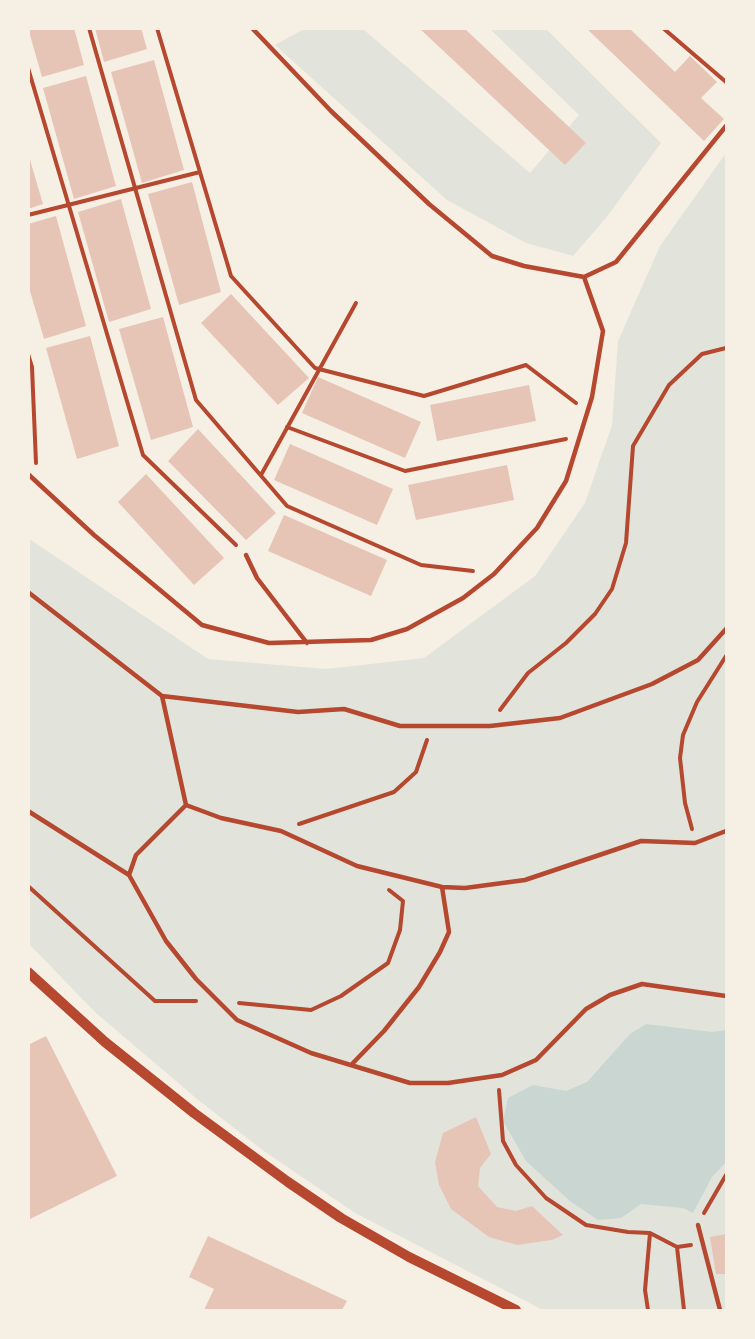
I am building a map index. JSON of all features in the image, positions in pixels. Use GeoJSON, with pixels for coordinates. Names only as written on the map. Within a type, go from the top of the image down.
{"type":"FeatureCollection","features":[{"type":"Feature","properties":{"kind":"street"},"geometry":{"type":"LineString","coordinates":[[28,972],[114,1050],[194,1113],[288,1182],[341,1218],[390,1246],[516,1311]]}},
{"type":"Feature","properties":{"kind":"lane"},"geometry":{"type":"LineString","coordinates":[[252,28],[331,111],[429,204],[492,256],[524,266],[584,277],[616,261],[726,126]]}},
{"type":"Feature","properties":{"kind":"lane"},"geometry":{"type":"LineString","coordinates":[[28,474],[94,535],[202,625],[269,643],[371,640],[407,629],[463,598],[494,574],[537,528],[566,482],[588,412],[603,331],[584,277]]}},
{"type":"Feature","properties":{"kind":"lane"},"geometry":{"type":"LineString","coordinates":[[246,555],[257,578],[307,643]]}},
{"type":"Feature","properties":{"kind":"lane"},"geometry":{"type":"LineString","coordinates":[[28,592],[131,675],[162,696],[298,712],[344,709],[400,726],[490,726],[560,718],[652,684],[698,660],[726,629]]}},
{"type":"Feature","properties":{"kind":"lane"},"geometry":{"type":"LineString","coordinates":[[162,696],[186,805]]}},
{"type":"Feature","properties":{"kind":"lane"},"geometry":{"type":"LineString","coordinates":[[186,805],[221,818],[281,831],[357,866],[442,887],[465,888],[525,880],[640,841],[695,843],[726,831]]}},
{"type":"Feature","properties":{"kind":"lane"},"geometry":{"type":"LineString","coordinates":[[129,875],[136,855],[186,805]]}},
{"type":"Feature","properties":{"kind":"lane"},"geometry":{"type":"LineString","coordinates":[[28,811],[129,875],[166,941],[196,979],[237,1020],[311,1053],[410,1083],[448,1083],[502,1075],[536,1060],[586,1009],[610,995],[642,984],[726,996]]}},
{"type":"Feature","properties":{"kind":"lane"},"geometry":{"type":"LineString","coordinates":[[352,1064],[384,1031],[419,987],[440,952],[449,932],[442,887]]}},
{"type":"Feature","properties":{"kind":"lane"},"geometry":{"type":"LineString","coordinates":[[698,1225],[720,1311]]}},
{"type":"Feature","properties":{"kind":"path"},"geometry":{"type":"LineString","coordinates":[[89,28],[196,400],[287,506],[421,566],[494,574]]}},
{"type":"Feature","properties":{"kind":"path"},"geometry":{"type":"LineString","coordinates":[[156,28],[231,276],[315,368],[424,396],[526,365],[588,412]]}},
{"type":"Feature","properties":{"kind":"path"},"geometry":{"type":"LineString","coordinates":[[663,28],[726,82]]}},
{"type":"Feature","properties":{"kind":"path"},"geometry":{"type":"LineString","coordinates":[[28,68],[143,455],[246,555]]}},
{"type":"Feature","properties":{"kind":"path"},"geometry":{"type":"LineString","coordinates":[[28,215],[200,172]]}},
{"type":"Feature","properties":{"kind":"path"},"geometry":{"type":"LineString","coordinates":[[261,475],[356,303]]}},
{"type":"Feature","properties":{"kind":"path"},"geometry":{"type":"LineString","coordinates":[[490,726],[528,673],[566,643],[595,614],[612,590],[626,543],[633,446],[669,385],[702,354],[726,348]]}},
{"type":"Feature","properties":{"kind":"path"},"geometry":{"type":"LineString","coordinates":[[28,354],[32,367],[37,482]]}},
{"type":"Feature","properties":{"kind":"path"},"geometry":{"type":"LineString","coordinates":[[287,427],[405,471],[582,435]]}},
{"type":"Feature","properties":{"kind":"path"},"geometry":{"type":"LineString","coordinates":[[695,843],[684,803],[680,758],[683,735],[697,702],[726,656]]}},
{"type":"Feature","properties":{"kind":"path"},"geometry":{"type":"LineString","coordinates":[[281,831],[394,792],[416,772],[432,727]]}},
{"type":"Feature","properties":{"kind":"path"},"geometry":{"type":"LineString","coordinates":[[28,886],[155,1001],[217,1000],[311,1010],[341,996],[388,963],[400,930],[403,901],[387,888]]}},
{"type":"Feature","properties":{"kind":"path"},"geometry":{"type":"LineString","coordinates":[[500,1108],[503,1141],[516,1165],[546,1198],[586,1225],[650,1233],[677,1247],[690,1245],[705,1209],[726,1175]]}},
{"type":"Feature","properties":{"kind":"path"},"geometry":{"type":"LineString","coordinates":[[648,1311],[645,1290],[650,1233]]}},
{"type":"Feature","properties":{"kind":"path"},"geometry":{"type":"LineString","coordinates":[[677,1247],[684,1311]]}},
{"type":"Feature","properties":{"kind":"shaded area"},"geometry":{"type":"Polygon","coordinates":[[[304,29],[363,29],[530,173],[579,115],[490,29],[546,29],[661,143],[606,218],[573,256],[526,243],[447,200],[275,45],[304,29]]]}},
{"type":"Feature","properties":{"kind":"shaded area"},"geometry":{"type":"Polygon","coordinates":[[[726,153],[726,1310],[543,1310],[355,1213],[261,1149],[197,1099],[96,1013],[29,944],[28,538],[208,659],[326,669],[424,658],[535,576],[585,503],[612,425],[618,341],[660,246],[726,153]]]}},
{"type":"Feature","properties":{"kind":"shaded area"},"geometry":{"type":"Polygon","coordinates":[[[646,1024],[712,1032],[726,1030],[726,1162],[712,1177],[693,1213],[683,1208],[641,1204],[621,1218],[598,1220],[570,1201],[526,1161],[503,1121],[508,1098],[533,1085],[566,1091],[587,1082],[630,1034],[646,1024]]]}},
{"type":"Feature","properties":{"kind":"building"},"geometry":{"type":"Polygon","coordinates":[[[28,28],[74,28],[84,65],[42,77],[28,28]]]}},
{"type":"Feature","properties":{"kind":"building"},"geometry":{"type":"Polygon","coordinates":[[[95,28],[141,28],[147,49],[104,62],[95,28]]]}},
{"type":"Feature","properties":{"kind":"building"},"geometry":{"type":"Polygon","coordinates":[[[419,28],[464,28],[586,143],[565,165],[419,28]]]}},
{"type":"Feature","properties":{"kind":"building"},"geometry":{"type":"Polygon","coordinates":[[[586,28],[629,28],[675,72],[690,56],[717,82],[701,98],[724,119],[704,141],[586,28]]]}},
{"type":"Feature","properties":{"kind":"building"},"geometry":{"type":"Polygon","coordinates":[[[154,60],[184,170],[142,183],[111,72],[154,60]]]}},
{"type":"Feature","properties":{"kind":"building"},"geometry":{"type":"Polygon","coordinates":[[[86,76],[116,186],[74,199],[43,88],[86,76]]]}},
{"type":"Feature","properties":{"kind":"building"},"geometry":{"type":"Polygon","coordinates":[[[28,153],[43,204],[28,209],[28,153]]]}},
{"type":"Feature","properties":{"kind":"building"},"geometry":{"type":"Polygon","coordinates":[[[192,182],[221,292],[179,305],[148,194],[192,182]]]}},
{"type":"Feature","properties":{"kind":"building"},"geometry":{"type":"Polygon","coordinates":[[[121,199],[151,309],[109,322],[78,212],[121,199]]]}},
{"type":"Feature","properties":{"kind":"building"},"geometry":{"type":"Polygon","coordinates":[[[56,216],[86,326],[44,339],[28,284],[28,224],[56,216]]]}},
{"type":"Feature","properties":{"kind":"building"},"geometry":{"type":"Polygon","coordinates":[[[231,294],[309,378],[278,405],[201,323],[231,294]]]}},
{"type":"Feature","properties":{"kind":"building"},"geometry":{"type":"Polygon","coordinates":[[[163,317],[193,427],[151,440],[119,329],[163,317]]]}},
{"type":"Feature","properties":{"kind":"building"},"geometry":{"type":"Polygon","coordinates":[[[90,336],[119,446],[77,459],[46,348],[90,336]]]}},
{"type":"Feature","properties":{"kind":"building"},"geometry":{"type":"Polygon","coordinates":[[[318,377],[421,422],[405,458],[302,413],[318,377]]]}},
{"type":"Feature","properties":{"kind":"building"},"geometry":{"type":"Polygon","coordinates":[[[529,385],[536,421],[437,441],[430,405],[529,385]]]}},
{"type":"Feature","properties":{"kind":"building"},"geometry":{"type":"Polygon","coordinates":[[[198,429],[276,513],[246,540],[168,461],[198,429]]]}},
{"type":"Feature","properties":{"kind":"building"},"geometry":{"type":"Polygon","coordinates":[[[290,444],[393,489],[377,525],[274,480],[290,444]]]}},
{"type":"Feature","properties":{"kind":"building"},"geometry":{"type":"Polygon","coordinates":[[[507,465],[514,500],[416,520],[408,485],[507,465]]]}},
{"type":"Feature","properties":{"kind":"building"},"geometry":{"type":"Polygon","coordinates":[[[146,474],[224,558],[194,585],[118,502],[146,474]]]}},
{"type":"Feature","properties":{"kind":"building"},"geometry":{"type":"Polygon","coordinates":[[[284,515],[387,560],[371,596],[268,551],[284,515]]]}},
{"type":"Feature","properties":{"kind":"building"},"geometry":{"type":"Polygon","coordinates":[[[46,1036],[117,1176],[28,1220],[28,1045],[46,1036]]]}},
{"type":"Feature","properties":{"kind":"building"},"geometry":{"type":"Polygon","coordinates":[[[476,1117],[491,1154],[480,1168],[478,1186],[497,1207],[516,1211],[532,1206],[563,1235],[552,1240],[517,1245],[489,1237],[451,1209],[439,1185],[435,1162],[443,1133],[476,1117]]]}},
{"type":"Feature","properties":{"kind":"building"},"geometry":{"type":"Polygon","coordinates":[[[726,1234],[726,1274],[716,1274],[710,1237],[726,1234]]]}},
{"type":"Feature","properties":{"kind":"building"},"geometry":{"type":"Polygon","coordinates":[[[208,1236],[347,1301],[342,1310],[204,1310],[214,1289],[189,1277],[208,1236]]]}}]}
